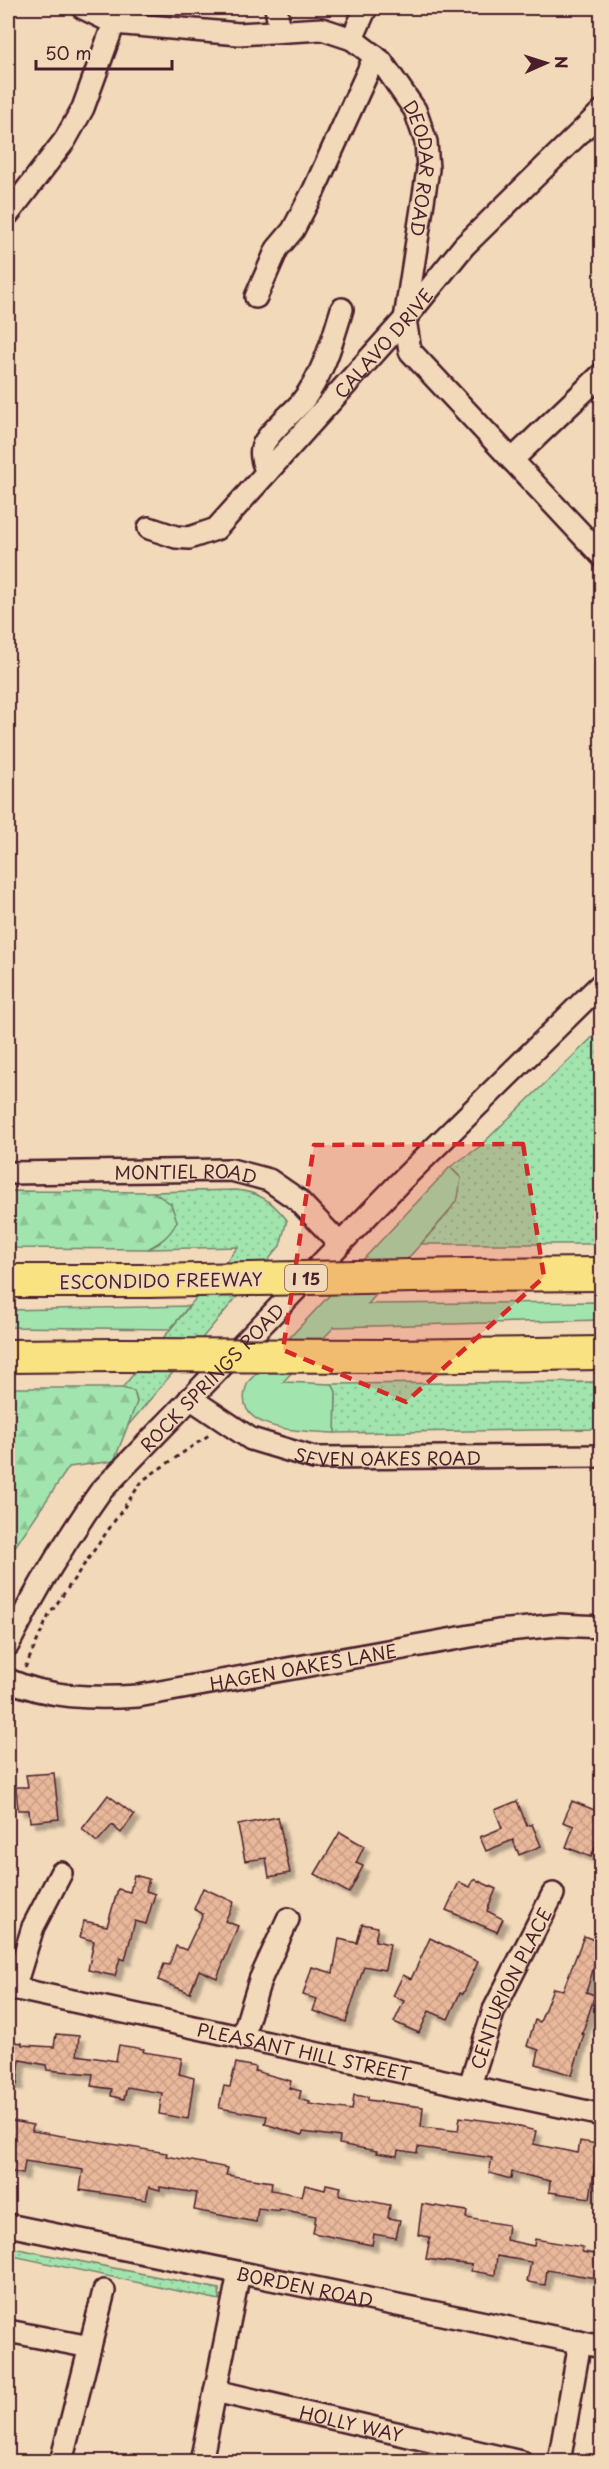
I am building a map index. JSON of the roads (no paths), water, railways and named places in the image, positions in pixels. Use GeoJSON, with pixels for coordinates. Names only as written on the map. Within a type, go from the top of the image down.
{"type":"FeatureCollection","features":[{"type":"Feature","properties":{"kind":"highway","name":"ESCONDIDO FREEWAY"},"geometry":{"type":"LineString","coordinates":[[8,1281],[602,1274]]}},
{"type":"Feature","properties":{"kind":"highway"},"geometry":{"type":"LineString","coordinates":[[8,1356],[391,1356],[602,1353]]}},
{"type":"Feature","properties":{"kind":"street","name":"DEODAR ROAD"},"geometry":{"type":"LineString","coordinates":[[83,8],[114,22],[239,34],[322,29],[352,39],[381,61],[415,110],[426,142],[428,170],[405,319],[410,351],[602,556]]}},
{"type":"Feature","properties":{"kind":"street"},"geometry":{"type":"LineString","coordinates":[[276,8],[280,32]]}},
{"type":"Feature","properties":{"kind":"street"},"geometry":{"type":"LineString","coordinates":[[352,39],[366,8]]}},
{"type":"Feature","properties":{"kind":"street"},"geometry":{"type":"LineString","coordinates":[[8,214],[65,140],[83,108],[114,22]]}},
{"type":"Feature","properties":{"kind":"street"},"geometry":{"type":"LineString","coordinates":[[256,297],[277,249],[293,230],[314,190],[375,56]]}},
{"type":"Feature","properties":{"kind":"street","name":"CALAVO DRIVE"},"geometry":{"type":"LineString","coordinates":[[149,528],[176,537],[189,538],[216,529],[405,319],[464,246],[602,111]]}},
{"type":"Feature","properties":{"kind":"street"},"geometry":{"type":"LineString","coordinates":[[267,472],[262,461],[263,446],[302,402],[318,377],[329,353],[342,309]]}},
{"type":"Feature","properties":{"kind":"street"},"geometry":{"type":"LineString","coordinates":[[512,460],[602,374]]}},
{"type":"Feature","properties":{"kind":"street","name":"ROCK SPRINGS ROAD"},"geometry":{"type":"LineString","coordinates":[[8,1645],[43,1578],[100,1492],[340,1244],[602,983]]}},
{"type":"Feature","properties":{"kind":"street","name":"MONTIEL ROAD"},"geometry":{"type":"LineString","coordinates":[[8,1173],[231,1170],[269,1180],[298,1200],[340,1244]]}},
{"type":"Feature","properties":{"kind":"street","name":"SEVEN OAKES ROAD"},"geometry":{"type":"LineString","coordinates":[[190,1398],[251,1439],[314,1458],[602,1456]]}},
{"type":"Feature","properties":{"kind":"street","name":"HAGEN OAKES LANE"},"geometry":{"type":"LineString","coordinates":[[14,1677],[30,1690],[80,1697],[138,1696],[498,1631],[558,1624],[602,1627]]}},
{"type":"Feature","properties":{"kind":"street"},"geometry":{"type":"LineString","coordinates":[[11,1988],[33,1928],[61,1874]]}},
{"type":"Feature","properties":{"kind":"street","name":"CENTURION PLACE"},"geometry":{"type":"LineString","coordinates":[[470,2085],[494,2010],[553,1894]]}},
{"type":"Feature","properties":{"kind":"street"},"geometry":{"type":"LineString","coordinates":[[242,2039],[260,1980],[288,1919]]}},
{"type":"Feature","properties":{"kind":"street","name":"PLEASANT HILL STREET"},"geometry":{"type":"LineString","coordinates":[[11,1988],[602,2115]]}},
{"type":"Feature","properties":{"kind":"street","name":"BORDEN ROAD"},"geometry":{"type":"LineString","coordinates":[[8,2224],[602,2347]]}},
{"type":"Feature","properties":{"kind":"street"},"geometry":{"type":"LineString","coordinates":[[201,2462],[239,2273]]}},
{"type":"Feature","properties":{"kind":"street"},"geometry":{"type":"LineString","coordinates":[[61,2462],[104,2291]]}},
{"type":"Feature","properties":{"kind":"street"},"geometry":{"type":"LineString","coordinates":[[8,2331],[90,2348]]}},
{"type":"Feature","properties":{"kind":"street"},"geometry":{"type":"LineString","coordinates":[[559,2462],[580,2342]]}},
{"type":"Feature","properties":{"kind":"street","name":"HOLLY WAY"},"geometry":{"type":"LineString","coordinates":[[215,2391],[521,2462]]}}]}
